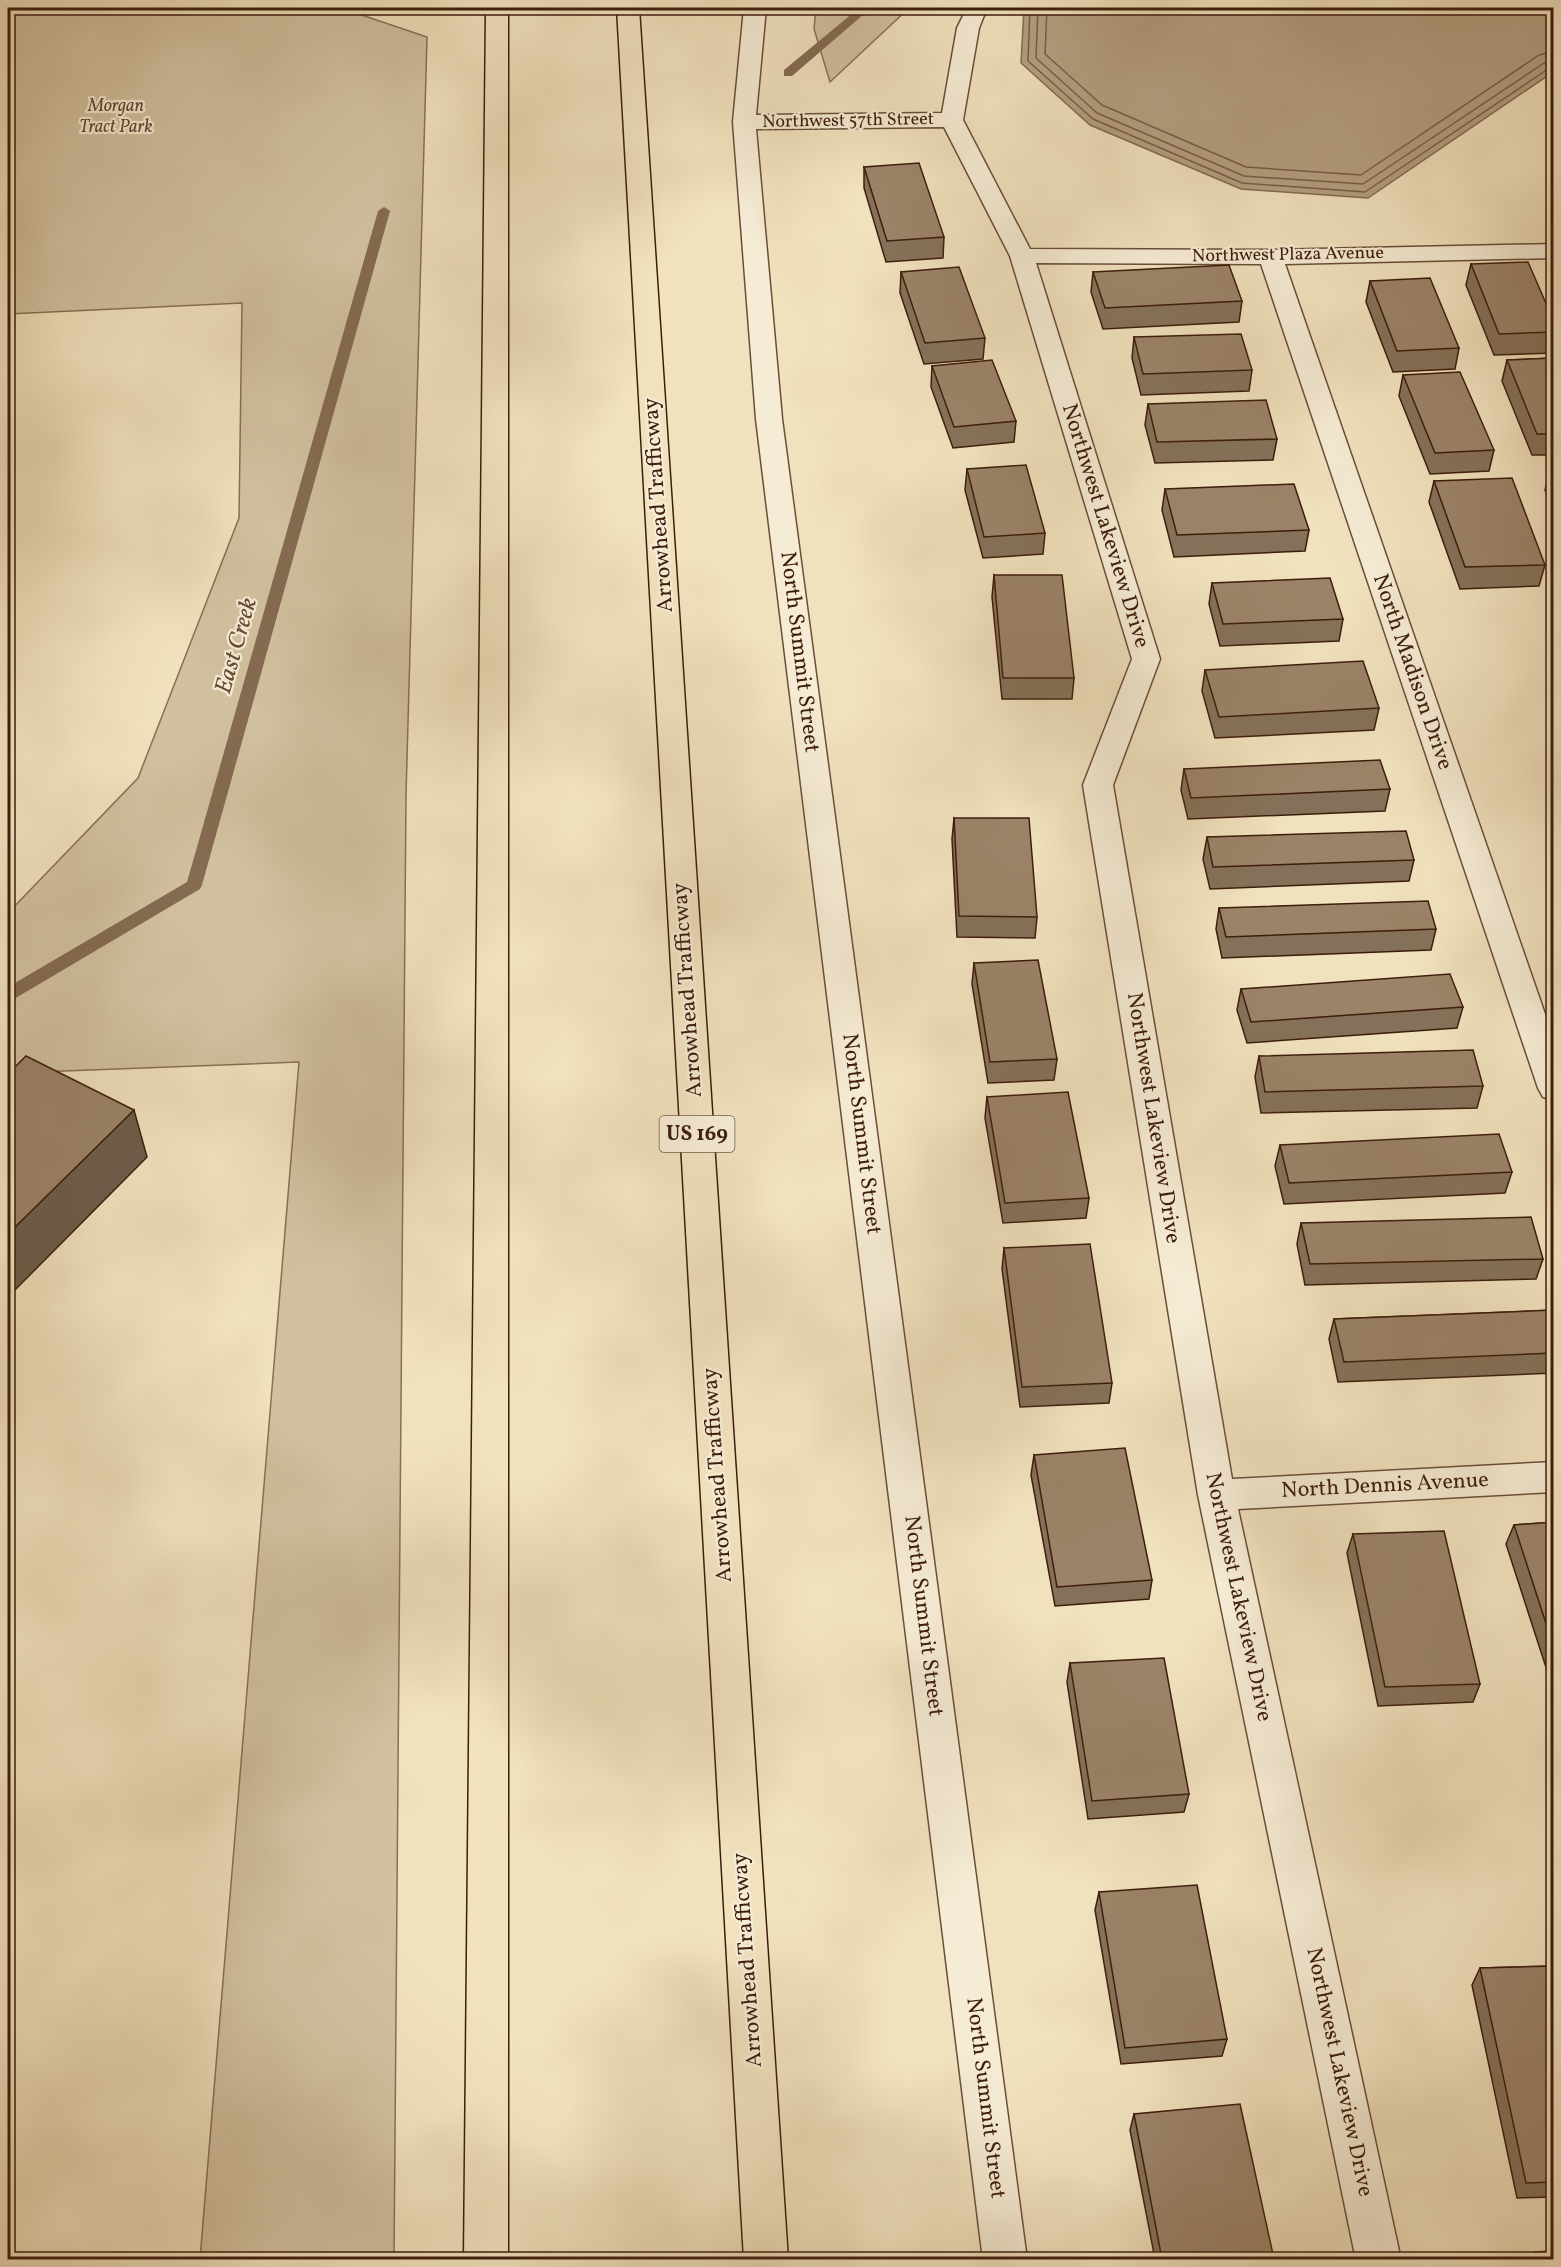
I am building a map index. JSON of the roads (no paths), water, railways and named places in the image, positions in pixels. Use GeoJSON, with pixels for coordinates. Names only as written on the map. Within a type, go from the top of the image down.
{"type":"FeatureCollection","features":[{"type":"Feature","properties":{"kind":"highway"},"geometry":{"type":"LineString","coordinates":[[486,2259],[497,8]]}},
{"type":"Feature","properties":{"kind":"highway","name":"Arrowhead Trafficway"},"geometry":{"type":"LineString","coordinates":[[628,8],[766,2259]]}},
{"type":"Feature","properties":{"kind":"street","name":"North Summit Street"},"geometry":{"type":"LineString","coordinates":[[755,8],[744,122],[769,419],[1005,2259]]}},
{"type":"Feature","properties":{"kind":"street"},"geometry":{"type":"LineString","coordinates":[[952,120],[968,28],[977,8]]}},
{"type":"Feature","properties":{"kind":"street","name":"Northwest 57th Street"},"geometry":{"type":"LineString","coordinates":[[744,122],[952,120]]}},
{"type":"Feature","properties":{"kind":"street","name":"Northwest Lakeview Drive"},"geometry":{"type":"LineString","coordinates":[[952,120],[1022,256],[1146,659],[1098,785],[1216,1495],[1379,2259]]}},
{"type":"Feature","properties":{"kind":"street","name":"Northwest Plaza Avenue"},"geometry":{"type":"LineString","coordinates":[[1022,256],[1271,257],[1554,251]]}},
{"type":"Feature","properties":{"kind":"street","name":"North Madison Drive"},"geometry":{"type":"LineString","coordinates":[[1271,257],[1554,1088]]}},
{"type":"Feature","properties":{"kind":"street","name":"North Dennis Avenue"},"geometry":{"type":"LineString","coordinates":[[1216,1495],[1554,1477]]}},
{"type":"Feature","properties":{"kind":"water"},"geometry":{"type":"Polygon","coordinates":[[[1024,8],[1553,8],[1553,72],[1368,198],[1241,189],[1090,125],[1021,63],[1024,8]]]}},
{"type":"Feature","properties":{"kind":"waterway","name":"East Creek"},"geometry":{"type":"LineString","coordinates":[[788,73],[865,8]]}},
{"type":"Feature","properties":{"kind":"waterway","name":"East Creek"},"geometry":{"type":"LineString","coordinates":[[8,995],[194,885],[384,211]]}},
{"type":"Feature","properties":{"kind":"park label","name":"Morgan Tract Park"},"geometry":{"type":"Point","coordinates":[116,116]}}]}
